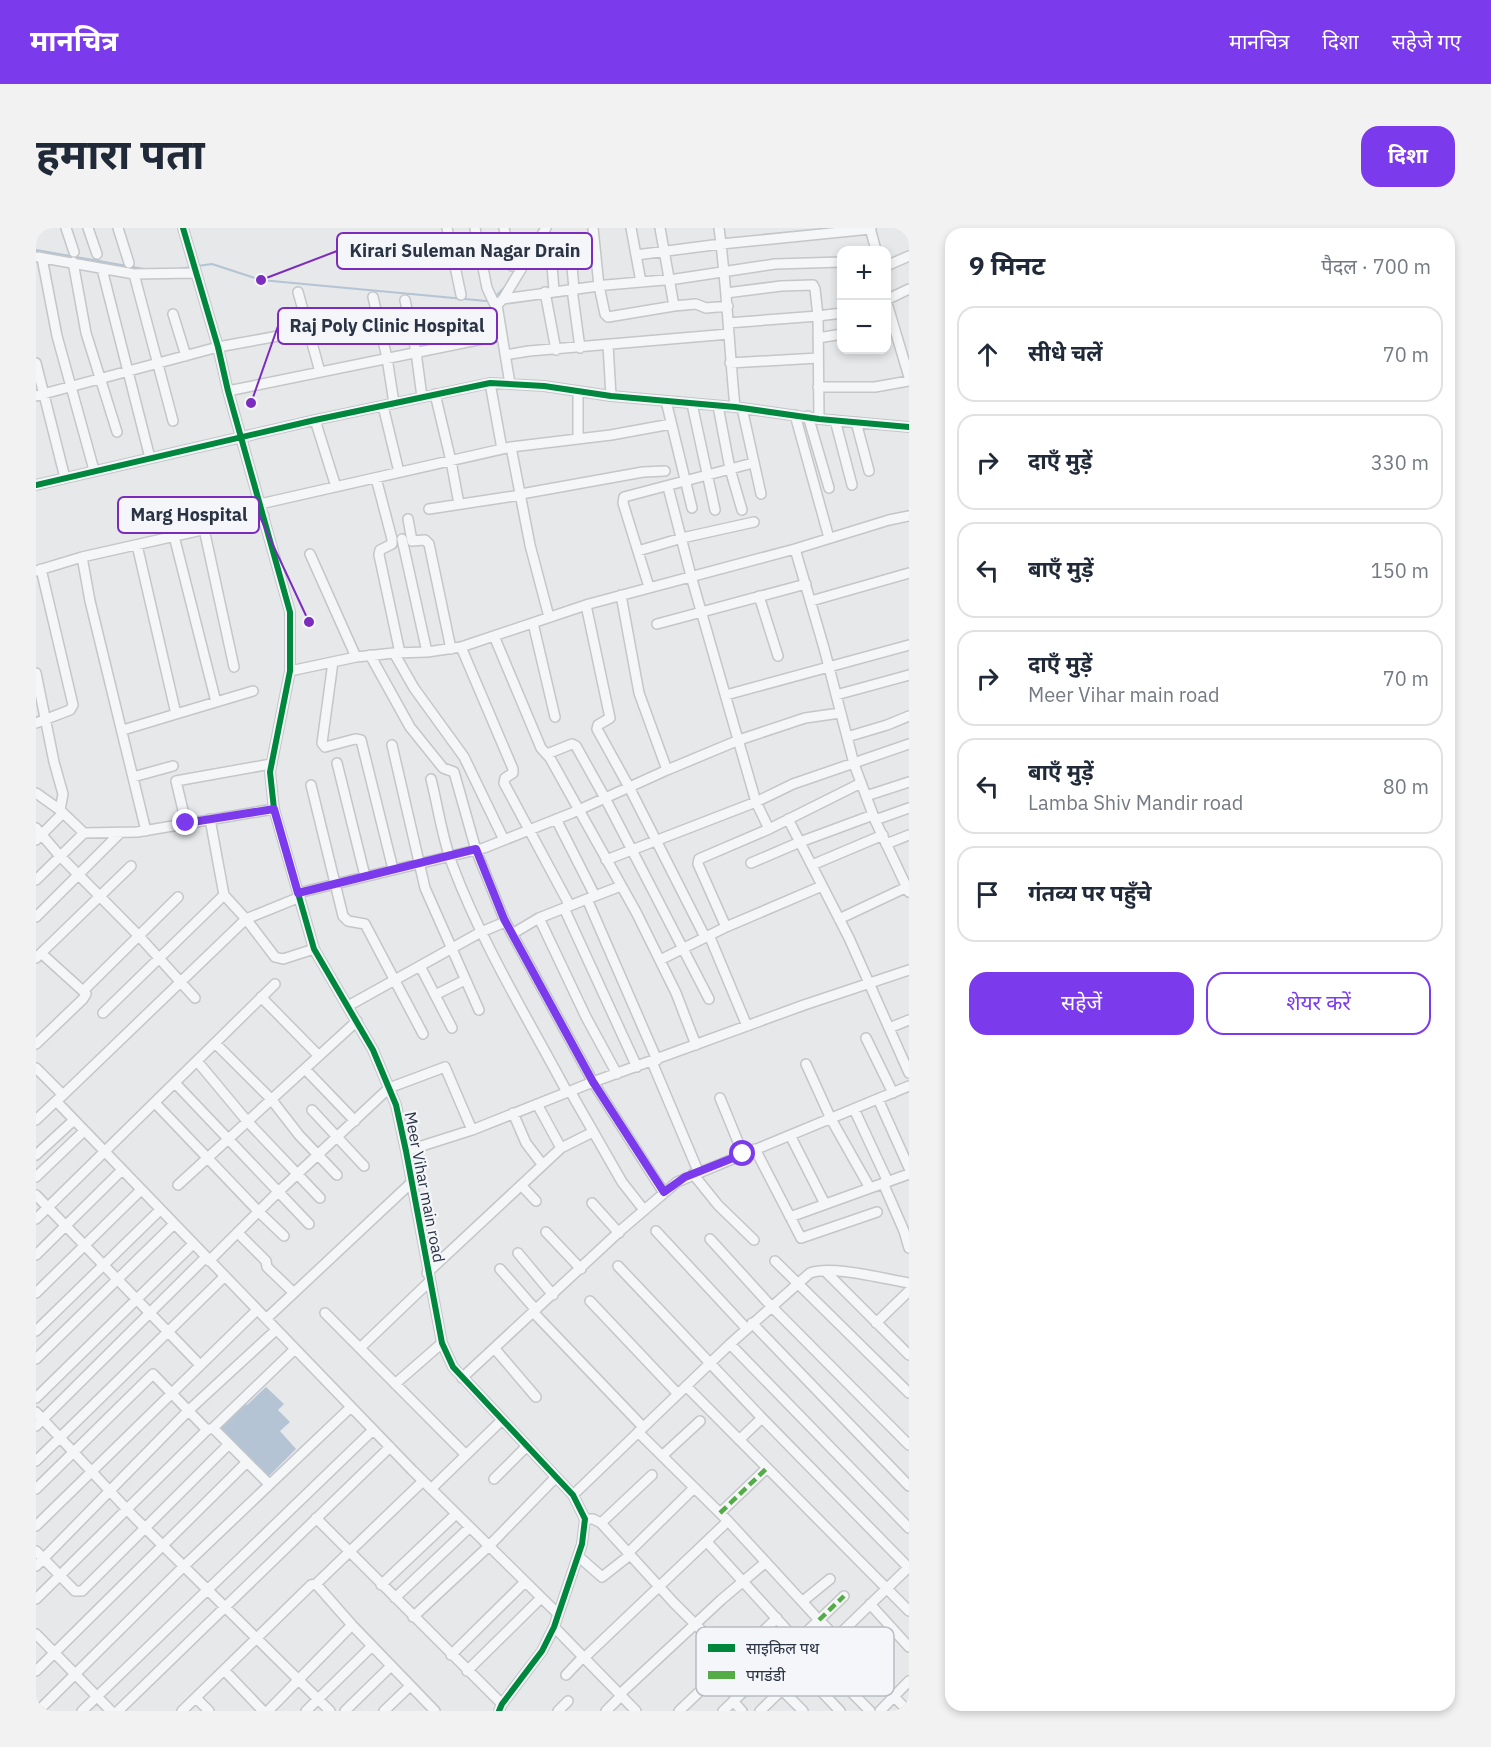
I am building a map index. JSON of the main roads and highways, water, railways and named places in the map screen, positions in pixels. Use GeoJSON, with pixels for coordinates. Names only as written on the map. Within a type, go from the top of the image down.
{"type":"FeatureCollection","features":[{"type":"Feature","properties":{"kind":"water"},"geometry":{"type":"Polygon","coordinates":[[[266,1387],[284,1404],[278,1410],[290,1422],[280,1431],[296,1449],[265,1480],[214,1429],[243,1401],[247,1405],[266,1387]]]}},
{"type":"Feature","properties":{"kind":"waterway"},"geometry":{"type":"LineString","coordinates":[[36,250],[150,270]]}},
{"type":"Feature","properties":{"kind":"waterway"},"geometry":{"type":"LineString","coordinates":[[197,266],[212,264],[261,280],[490,300]]}},
{"type":"Feature","properties":{"kind":"waterway"},"geometry":{"type":"LineString","coordinates":[[179,269],[191,267]]}},
{"type":"Feature","properties":{"kind":"waterway"},"geometry":{"type":"LineString","coordinates":[[495,297],[506,286]]}},
{"type":"Feature","properties":{"kind":"place","name":"Kirari Suleman Nagar Drain"},"geometry":{"type":"Point","coordinates":[261,280]}},
{"type":"Feature","properties":{"kind":"place","name":"Raj Poly Clinic Hospital"},"geometry":{"type":"Point","coordinates":[251,403]}},
{"type":"Feature","properties":{"kind":"place","name":"Marg Hospital"},"geometry":{"type":"Point","coordinates":[309,622]}}]}
